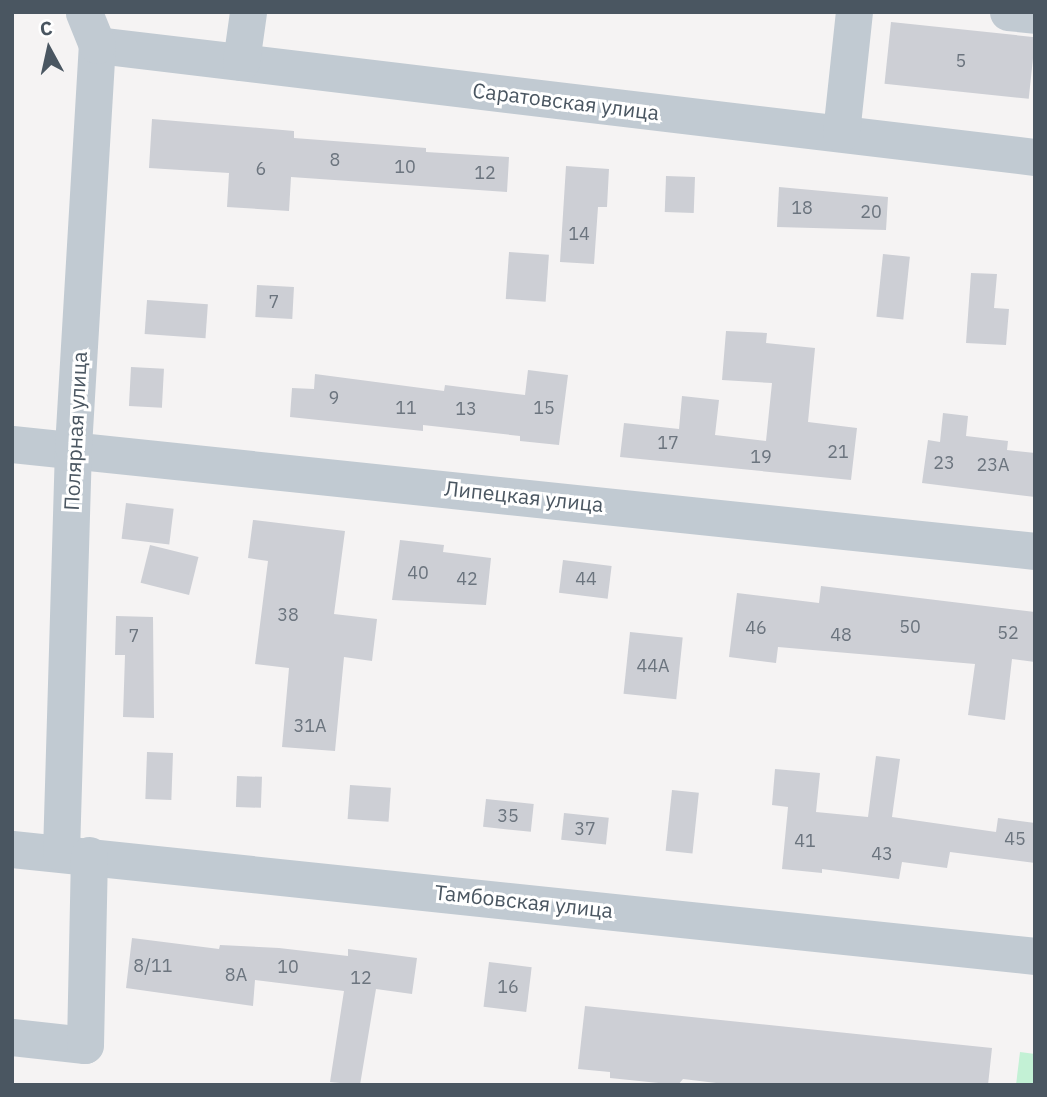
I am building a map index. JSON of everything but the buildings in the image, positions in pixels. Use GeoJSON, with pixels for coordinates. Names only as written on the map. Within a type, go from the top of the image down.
{"type":"FeatureCollection","features":[{"type":"Feature","properties":{"kind":"street"},"geometry":{"type":"LineString","coordinates":[[241,62],[248,12]]}},
{"type":"Feature","properties":{"kind":"street"},"geometry":{"type":"LineString","coordinates":[[841,133],[854,12]]}},
{"type":"Feature","properties":{"kind":"street"},"geometry":{"type":"LineString","coordinates":[[1008,12],[1035,15]]}},
{"type":"Feature","properties":{"kind":"street","name":"Саратовская улица"},"geometry":{"type":"LineString","coordinates":[[91,29],[241,62],[1035,157]]}},
{"type":"Feature","properties":{"kind":"street","name":"Полярная улица"},"geometry":{"type":"LineString","coordinates":[[12,1037],[86,1045],[75,853],[73,447],[91,29]]}},
{"type":"Feature","properties":{"kind":"street","name":"Липецкая улица"},"geometry":{"type":"LineString","coordinates":[[12,444],[73,447],[1035,551]]}},
{"type":"Feature","properties":{"kind":"street","name":"Тамбовская улица"},"geometry":{"type":"LineString","coordinates":[[12,849],[75,853],[1035,956]]}},
{"type":"Feature","properties":{"kind":"green space"},"geometry":{"type":"Polygon","coordinates":[[[1020,1052],[1035,1054],[1035,1085],[1016,1085],[1020,1052]]]}}]}
